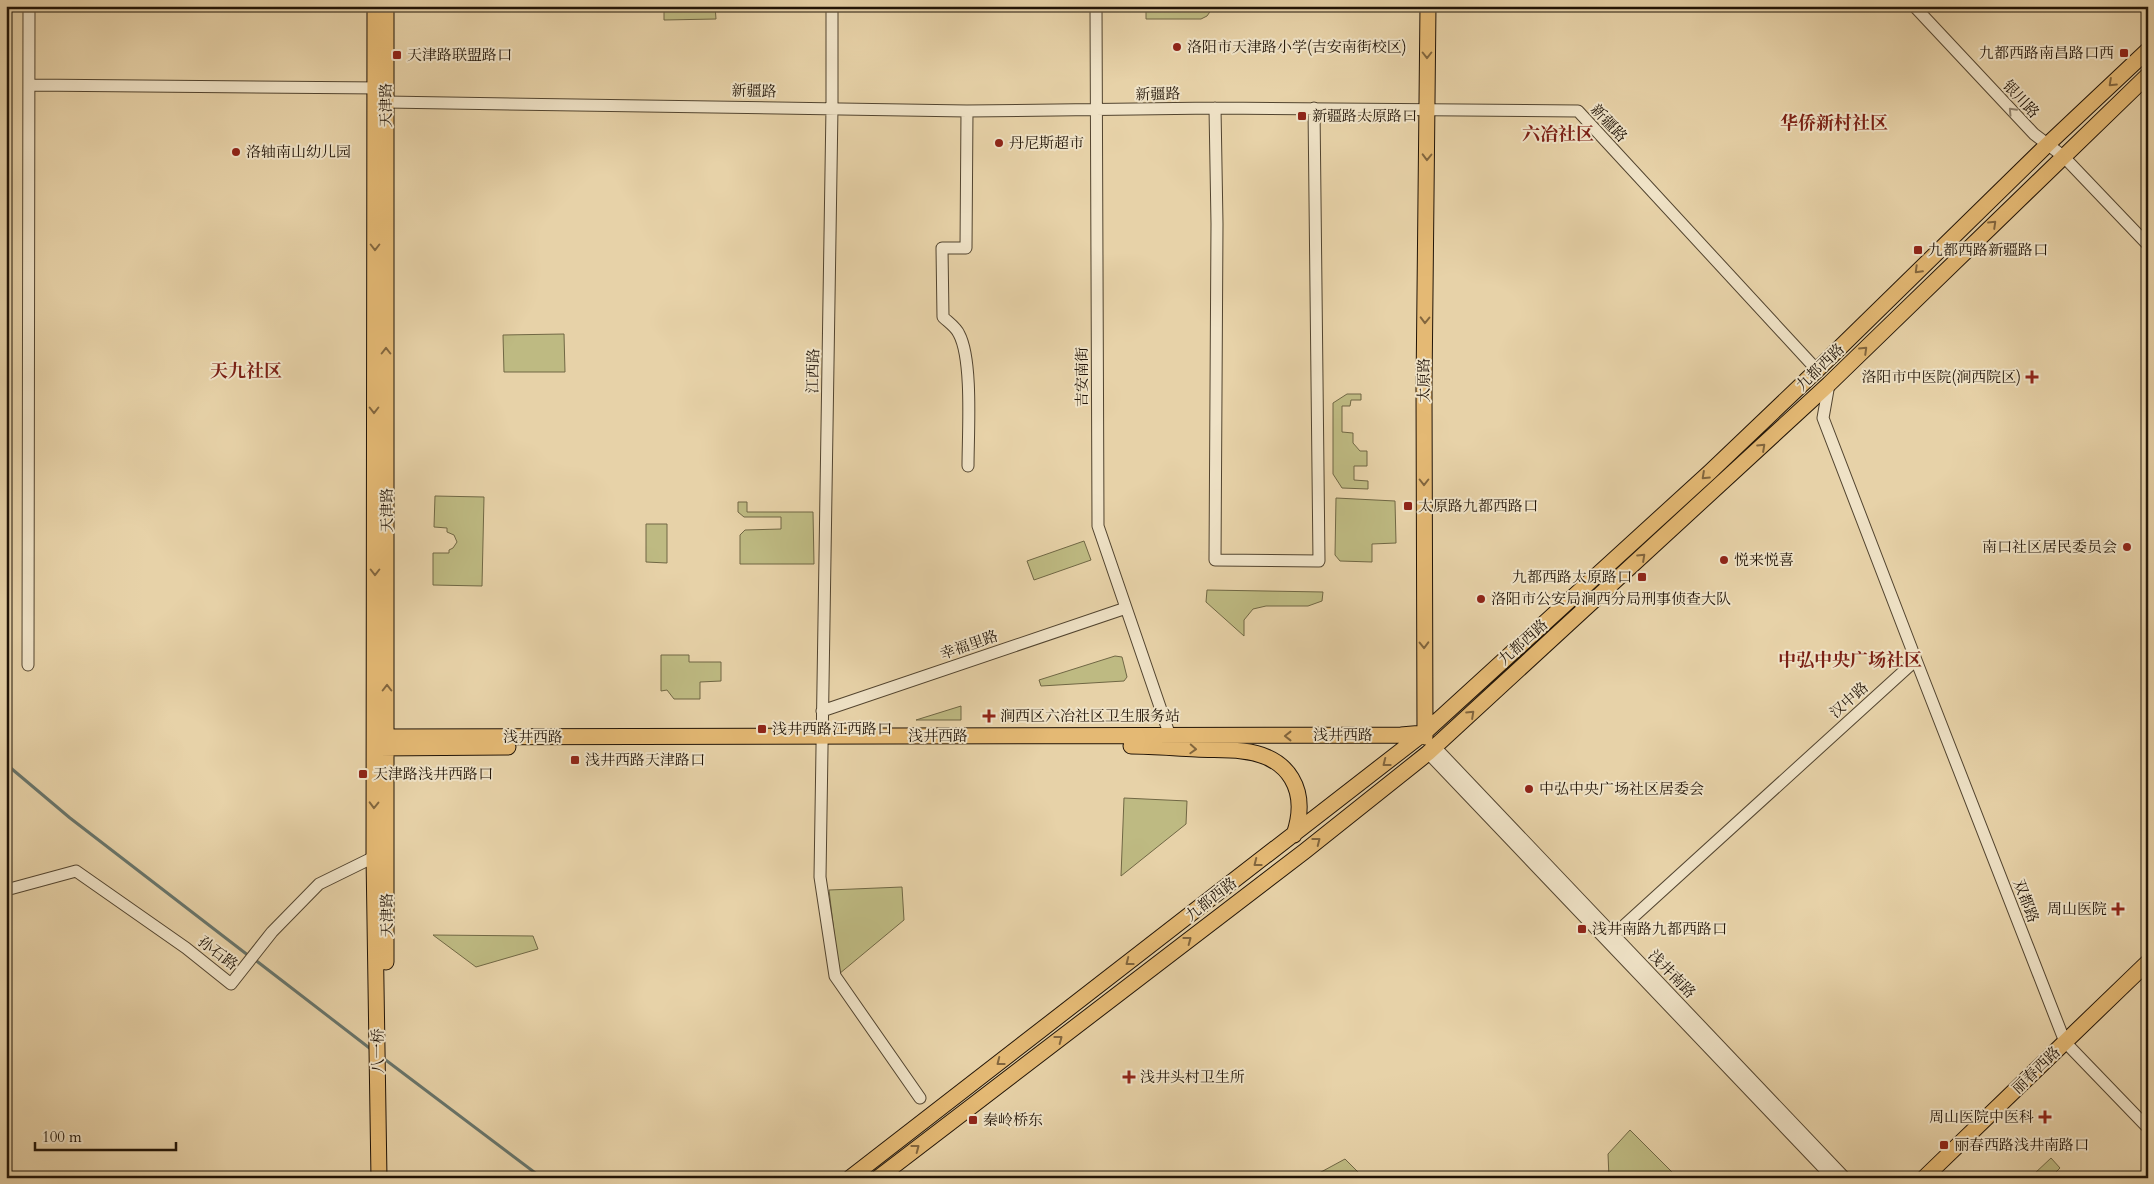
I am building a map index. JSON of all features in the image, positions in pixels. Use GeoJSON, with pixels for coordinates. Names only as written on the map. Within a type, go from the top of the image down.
{"type":"FeatureCollection","features":[{"type":"Feature","properties":{"kind":"main road","name":"天津路"},"geometry":{"type":"LineString","coordinates":[[375,6],[382,93]]}},
{"type":"Feature","properties":{"kind":"main road","name":"天津路"},"geometry":{"type":"LineString","coordinates":[[378,999],[381,742],[382,93],[386,6]]}},
{"type":"Feature","properties":{"kind":"main road","name":"太原路"},"geometry":{"type":"LineString","coordinates":[[1428,6],[1424,388],[1424,733],[1432,750]]}},
{"type":"Feature","properties":{"kind":"main road","name":"九都西路"},"geometry":{"type":"LineString","coordinates":[[850,1178],[1424,733],[1817,370],[2047,145],[2148,50]]}},
{"type":"Feature","properties":{"kind":"main road","name":"九都西路"},"geometry":{"type":"LineString","coordinates":[[878,1178],[1297,857],[1432,750],[1829,384],[2148,75]]}},
{"type":"Feature","properties":{"kind":"main road","name":"浅井西路"},"geometry":{"type":"LineString","coordinates":[[821,742],[1170,736],[1401,735],[1424,733]]}},
{"type":"Feature","properties":{"kind":"main road","name":"浅井西路"},"geometry":{"type":"LineString","coordinates":[[381,742],[821,742],[1138,746],[1243,751],[1270,759],[1287,771],[1295,784],[1298,789],[1299,818],[1294,835]]}},
{"type":"Feature","properties":{"kind":"main road","name":"天津路"},"geometry":{"type":"LineString","coordinates":[[380,857],[386,1014]]}},
{"type":"Feature","properties":{"kind":"main road","name":"丽春西路"},"geometry":{"type":"LineString","coordinates":[[1936,1178],[2068,1046],[2148,962]]}},
{"type":"Feature","properties":{"kind":"main road","name":"丽春西路"},"geometry":{"type":"LineString","coordinates":[[1924,1178],[2068,1046],[2148,976]]}},
{"type":"Feature","properties":{"kind":"main road","name":"八一桥"},"geometry":{"type":"LineString","coordinates":[[378,999],[383,1108]]}},
{"type":"Feature","properties":{"kind":"main road","name":"八一桥"},"geometry":{"type":"LineString","coordinates":[[383,1108],[386,1014]]}},
{"type":"Feature","properties":{"kind":"main road"},"geometry":{"type":"LineString","coordinates":[[379,1178],[383,1108]]}},
{"type":"Feature","properties":{"kind":"main road"},"geometry":{"type":"LineString","coordinates":[[383,1108],[388,1178]]}},
{"type":"Feature","properties":{"kind":"street"},"geometry":{"type":"LineString","coordinates":[[28,665],[29,6]]}},
{"type":"Feature","properties":{"kind":"street","name":"江西路"},"geometry":{"type":"LineString","coordinates":[[832,6],[820,878],[836,976],[920,1098]]}},
{"type":"Feature","properties":{"kind":"street","name":"吉安南街"},"geometry":{"type":"LineString","coordinates":[[1096,6],[1098,526],[1170,736]]}},
{"type":"Feature","properties":{"kind":"street","name":"银川路"},"geometry":{"type":"LineString","coordinates":[[1914,6],[2034,134],[2061,158],[2148,245]]}},
{"type":"Feature","properties":{"kind":"street","name":"新疆路"},"geometry":{"type":"LineString","coordinates":[[28,86],[382,93],[968,111],[1215,108],[1578,110],[1817,370]]}},
{"type":"Feature","properties":{"kind":"street"},"geometry":{"type":"LineString","coordinates":[[1215,108],[1217,224],[1216,560],[1319,560],[1314,108]]}},
{"type":"Feature","properties":{"kind":"street"},"geometry":{"type":"LineString","coordinates":[[968,111],[966,248],[942,248],[943,317],[959,332],[968,371],[968,466]]}},
{"type":"Feature","properties":{"kind":"street","name":"银川路"},"geometry":{"type":"LineString","coordinates":[[2061,158],[2148,254]]}},
{"type":"Feature","properties":{"kind":"street"},"geometry":{"type":"LineString","coordinates":[[1829,384],[1824,418],[1916,660]]}},
{"type":"Feature","properties":{"kind":"street","name":"幸福里路"},"geometry":{"type":"LineString","coordinates":[[822,710],[1126,608]]}},
{"type":"Feature","properties":{"kind":"street","name":"汉中路"},"geometry":{"type":"LineString","coordinates":[[1611,937],[1916,660]]}},
{"type":"Feature","properties":{"kind":"street","name":"双都路"},"geometry":{"type":"LineString","coordinates":[[1916,660],[2068,1046],[2148,1128]]}},
{"type":"Feature","properties":{"kind":"street","name":"浅井南路"},"geometry":{"type":"LineString","coordinates":[[1432,750],[1845,1178]]}},
{"type":"Feature","properties":{"kind":"street","name":"孙石路"},"geometry":{"type":"LineString","coordinates":[[6,890],[76,871],[186,948],[231,984],[272,932],[319,884],[380,857]]}},
{"type":"Feature","properties":{"kind":"street","name":"浅井南路"},"geometry":{"type":"LineString","coordinates":[[1611,937],[1833,1178]]}},
{"type":"Feature","properties":{"kind":"shaded area"},"geometry":{"type":"Polygon","coordinates":[[[664,6],[715,6],[716,19],[664,20],[664,6]]]}},
{"type":"Feature","properties":{"kind":"shaded area"},"geometry":{"type":"Polygon","coordinates":[[[1146,6],[1214,6],[1207,16],[1201,19],[1146,19],[1146,6]]]}},
{"type":"Feature","properties":{"kind":"shaded area"},"geometry":{"type":"Polygon","coordinates":[[[564,334],[565,372],[504,372],[503,335],[564,334]]]}},
{"type":"Feature","properties":{"kind":"shaded area"},"geometry":{"type":"Polygon","coordinates":[[[1347,394],[1361,394],[1361,400],[1351,400],[1350,406],[1342,406],[1342,432],[1353,433],[1353,443],[1360,451],[1367,451],[1367,466],[1354,466],[1354,480],[1368,481],[1368,489],[1342,488],[1333,474],[1333,403],[1347,394]]]}},
{"type":"Feature","properties":{"kind":"shaded area"},"geometry":{"type":"Polygon","coordinates":[[[435,496],[484,497],[482,586],[433,585],[433,553],[449,553],[449,550],[457,542],[454,535],[447,532],[447,528],[434,527],[435,496]]]}},
{"type":"Feature","properties":{"kind":"shaded area"},"geometry":{"type":"Polygon","coordinates":[[[1336,498],[1395,501],[1396,543],[1372,544],[1372,562],[1340,561],[1335,555],[1336,498]]]}},
{"type":"Feature","properties":{"kind":"shaded area"},"geometry":{"type":"Polygon","coordinates":[[[738,502],[747,502],[747,512],[813,512],[814,564],[740,564],[740,535],[745,530],[781,529],[781,517],[744,517],[738,512],[738,502]]]}},
{"type":"Feature","properties":{"kind":"shaded area"},"geometry":{"type":"Polygon","coordinates":[[[646,524],[667,524],[667,563],[646,562],[646,524]]]}},
{"type":"Feature","properties":{"kind":"shaded area"},"geometry":{"type":"Polygon","coordinates":[[[1084,541],[1091,560],[1034,580],[1027,561],[1084,541]]]}},
{"type":"Feature","properties":{"kind":"shaded area"},"geometry":{"type":"Polygon","coordinates":[[[1207,590],[1323,592],[1322,601],[1308,606],[1266,606],[1253,609],[1244,620],[1244,636],[1206,602],[1207,590]]]}},
{"type":"Feature","properties":{"kind":"shaded area"},"geometry":{"type":"Polygon","coordinates":[[[661,655],[689,655],[689,662],[721,662],[721,681],[700,682],[700,699],[674,699],[667,690],[661,691],[661,655]]]}},
{"type":"Feature","properties":{"kind":"shaded area"},"geometry":{"type":"Polygon","coordinates":[[[1115,656],[1122,657],[1127,677],[1124,681],[1041,686],[1039,680],[1115,656]]]}},
{"type":"Feature","properties":{"kind":"shaded area"},"geometry":{"type":"Polygon","coordinates":[[[961,706],[961,720],[916,720],[961,706]]]}},
{"type":"Feature","properties":{"kind":"shaded area"},"geometry":{"type":"Polygon","coordinates":[[[1124,798],[1187,801],[1186,824],[1121,876],[1124,798]]]}},
{"type":"Feature","properties":{"kind":"shaded area"},"geometry":{"type":"Polygon","coordinates":[[[902,887],[904,920],[839,974],[829,890],[902,887]]]}},
{"type":"Feature","properties":{"kind":"shaded area"},"geometry":{"type":"Polygon","coordinates":[[[433,935],[533,936],[538,949],[476,967],[433,935]]]}},
{"type":"Feature","properties":{"kind":"shaded area"},"geometry":{"type":"Polygon","coordinates":[[[1630,1130],[1678,1178],[1609,1178],[1608,1154],[1630,1130]]]}},
{"type":"Feature","properties":{"kind":"shaded area"},"geometry":{"type":"Polygon","coordinates":[[[2051,1158],[2060,1168],[2050,1178],[2038,1178],[2034,1174],[2051,1158]]]}},
{"type":"Feature","properties":{"kind":"shaded area"},"geometry":{"type":"Polygon","coordinates":[[[1345,1159],[1364,1178],[1310,1178],[1345,1159]]]}},
{"type":"Feature","properties":{"kind":"waterway"},"geometry":{"type":"LineString","coordinates":[[6,764],[70,818],[249,956]]}},
{"type":"Feature","properties":{"kind":"waterway"},"geometry":{"type":"LineString","coordinates":[[254,959],[372,1050]]}},
{"type":"Feature","properties":{"kind":"waterway"},"geometry":{"type":"LineString","coordinates":[[383,1058],[542,1178]]}},
{"type":"Feature","properties":{"kind":"place","name":"洛阳市天津路小学(吉安南街校区)"},"geometry":{"type":"Point","coordinates":[1177,47]}},
{"type":"Feature","properties":{"kind":"place","name":"九都西路南昌路口西"},"geometry":{"type":"Point","coordinates":[2124,53]}},
{"type":"Feature","properties":{"kind":"place","name":"天津路联盟路口"},"geometry":{"type":"Point","coordinates":[397,55]}},
{"type":"Feature","properties":{"kind":"place","name":"新疆路太原路口"},"geometry":{"type":"Point","coordinates":[1302,116]}},
{"type":"Feature","properties":{"kind":"place","name":"丹尼斯超市"},"geometry":{"type":"Point","coordinates":[999,143]}},
{"type":"Feature","properties":{"kind":"place","name":"洛轴南山幼儿园"},"geometry":{"type":"Point","coordinates":[236,152]}},
{"type":"Feature","properties":{"kind":"place","name":"九都西路新疆路口"},"geometry":{"type":"Point","coordinates":[1918,250]}},
{"type":"Feature","properties":{"kind":"place","name":"洛阳市中医院(涧西院区)"},"geometry":{"type":"Point","coordinates":[2032,377]}},
{"type":"Feature","properties":{"kind":"place","name":"太原路九都西路口"},"geometry":{"type":"Point","coordinates":[1408,506]}},
{"type":"Feature","properties":{"kind":"place","name":"南口社区居民委员会"},"geometry":{"type":"Point","coordinates":[2127,547]}},
{"type":"Feature","properties":{"kind":"place","name":"悦来悦喜"},"geometry":{"type":"Point","coordinates":[1724,560]}},
{"type":"Feature","properties":{"kind":"place","name":"九都西路太原路口"},"geometry":{"type":"Point","coordinates":[1642,577]}},
{"type":"Feature","properties":{"kind":"place","name":"洛阳市公安局涧西分局刑事侦查大队"},"geometry":{"type":"Point","coordinates":[1481,599]}},
{"type":"Feature","properties":{"kind":"place","name":"涧西区六冶社区卫生服务站"},"geometry":{"type":"Point","coordinates":[989,716]}},
{"type":"Feature","properties":{"kind":"place","name":"浅井西路江西路口"},"geometry":{"type":"Point","coordinates":[762,729]}},
{"type":"Feature","properties":{"kind":"place","name":"浅井西路天津路口"},"geometry":{"type":"Point","coordinates":[575,760]}},
{"type":"Feature","properties":{"kind":"place","name":"天津路浅井西路口"},"geometry":{"type":"Point","coordinates":[363,774]}},
{"type":"Feature","properties":{"kind":"place","name":"中弘中央广场社区居委会"},"geometry":{"type":"Point","coordinates":[1529,789]}},
{"type":"Feature","properties":{"kind":"place","name":"周山医院"},"geometry":{"type":"Point","coordinates":[2118,909]}},
{"type":"Feature","properties":{"kind":"place","name":"浅井南路九都西路口"},"geometry":{"type":"Point","coordinates":[1582,929]}},
{"type":"Feature","properties":{"kind":"place","name":"浅井头村卫生所"},"geometry":{"type":"Point","coordinates":[1129,1077]}},
{"type":"Feature","properties":{"kind":"place","name":"周山医院中医科"},"geometry":{"type":"Point","coordinates":[2045,1117]}},
{"type":"Feature","properties":{"kind":"place","name":"秦岭桥东"},"geometry":{"type":"Point","coordinates":[973,1120]}},
{"type":"Feature","properties":{"kind":"place","name":"丽春西路浅井南路口"},"geometry":{"type":"Point","coordinates":[1944,1145]}},
{"type":"Feature","properties":{"kind":"district","name":"华侨新村社区"},"geometry":{"type":"Point","coordinates":[1834,123]}},
{"type":"Feature","properties":{"kind":"district","name":"六冶社区"},"geometry":{"type":"Point","coordinates":[1558,134]}},
{"type":"Feature","properties":{"kind":"district","name":"天九社区"},"geometry":{"type":"Point","coordinates":[246,371]}},
{"type":"Feature","properties":{"kind":"district","name":"中弘中央广场社区"},"geometry":{"type":"Point","coordinates":[1850,660]}}]}
